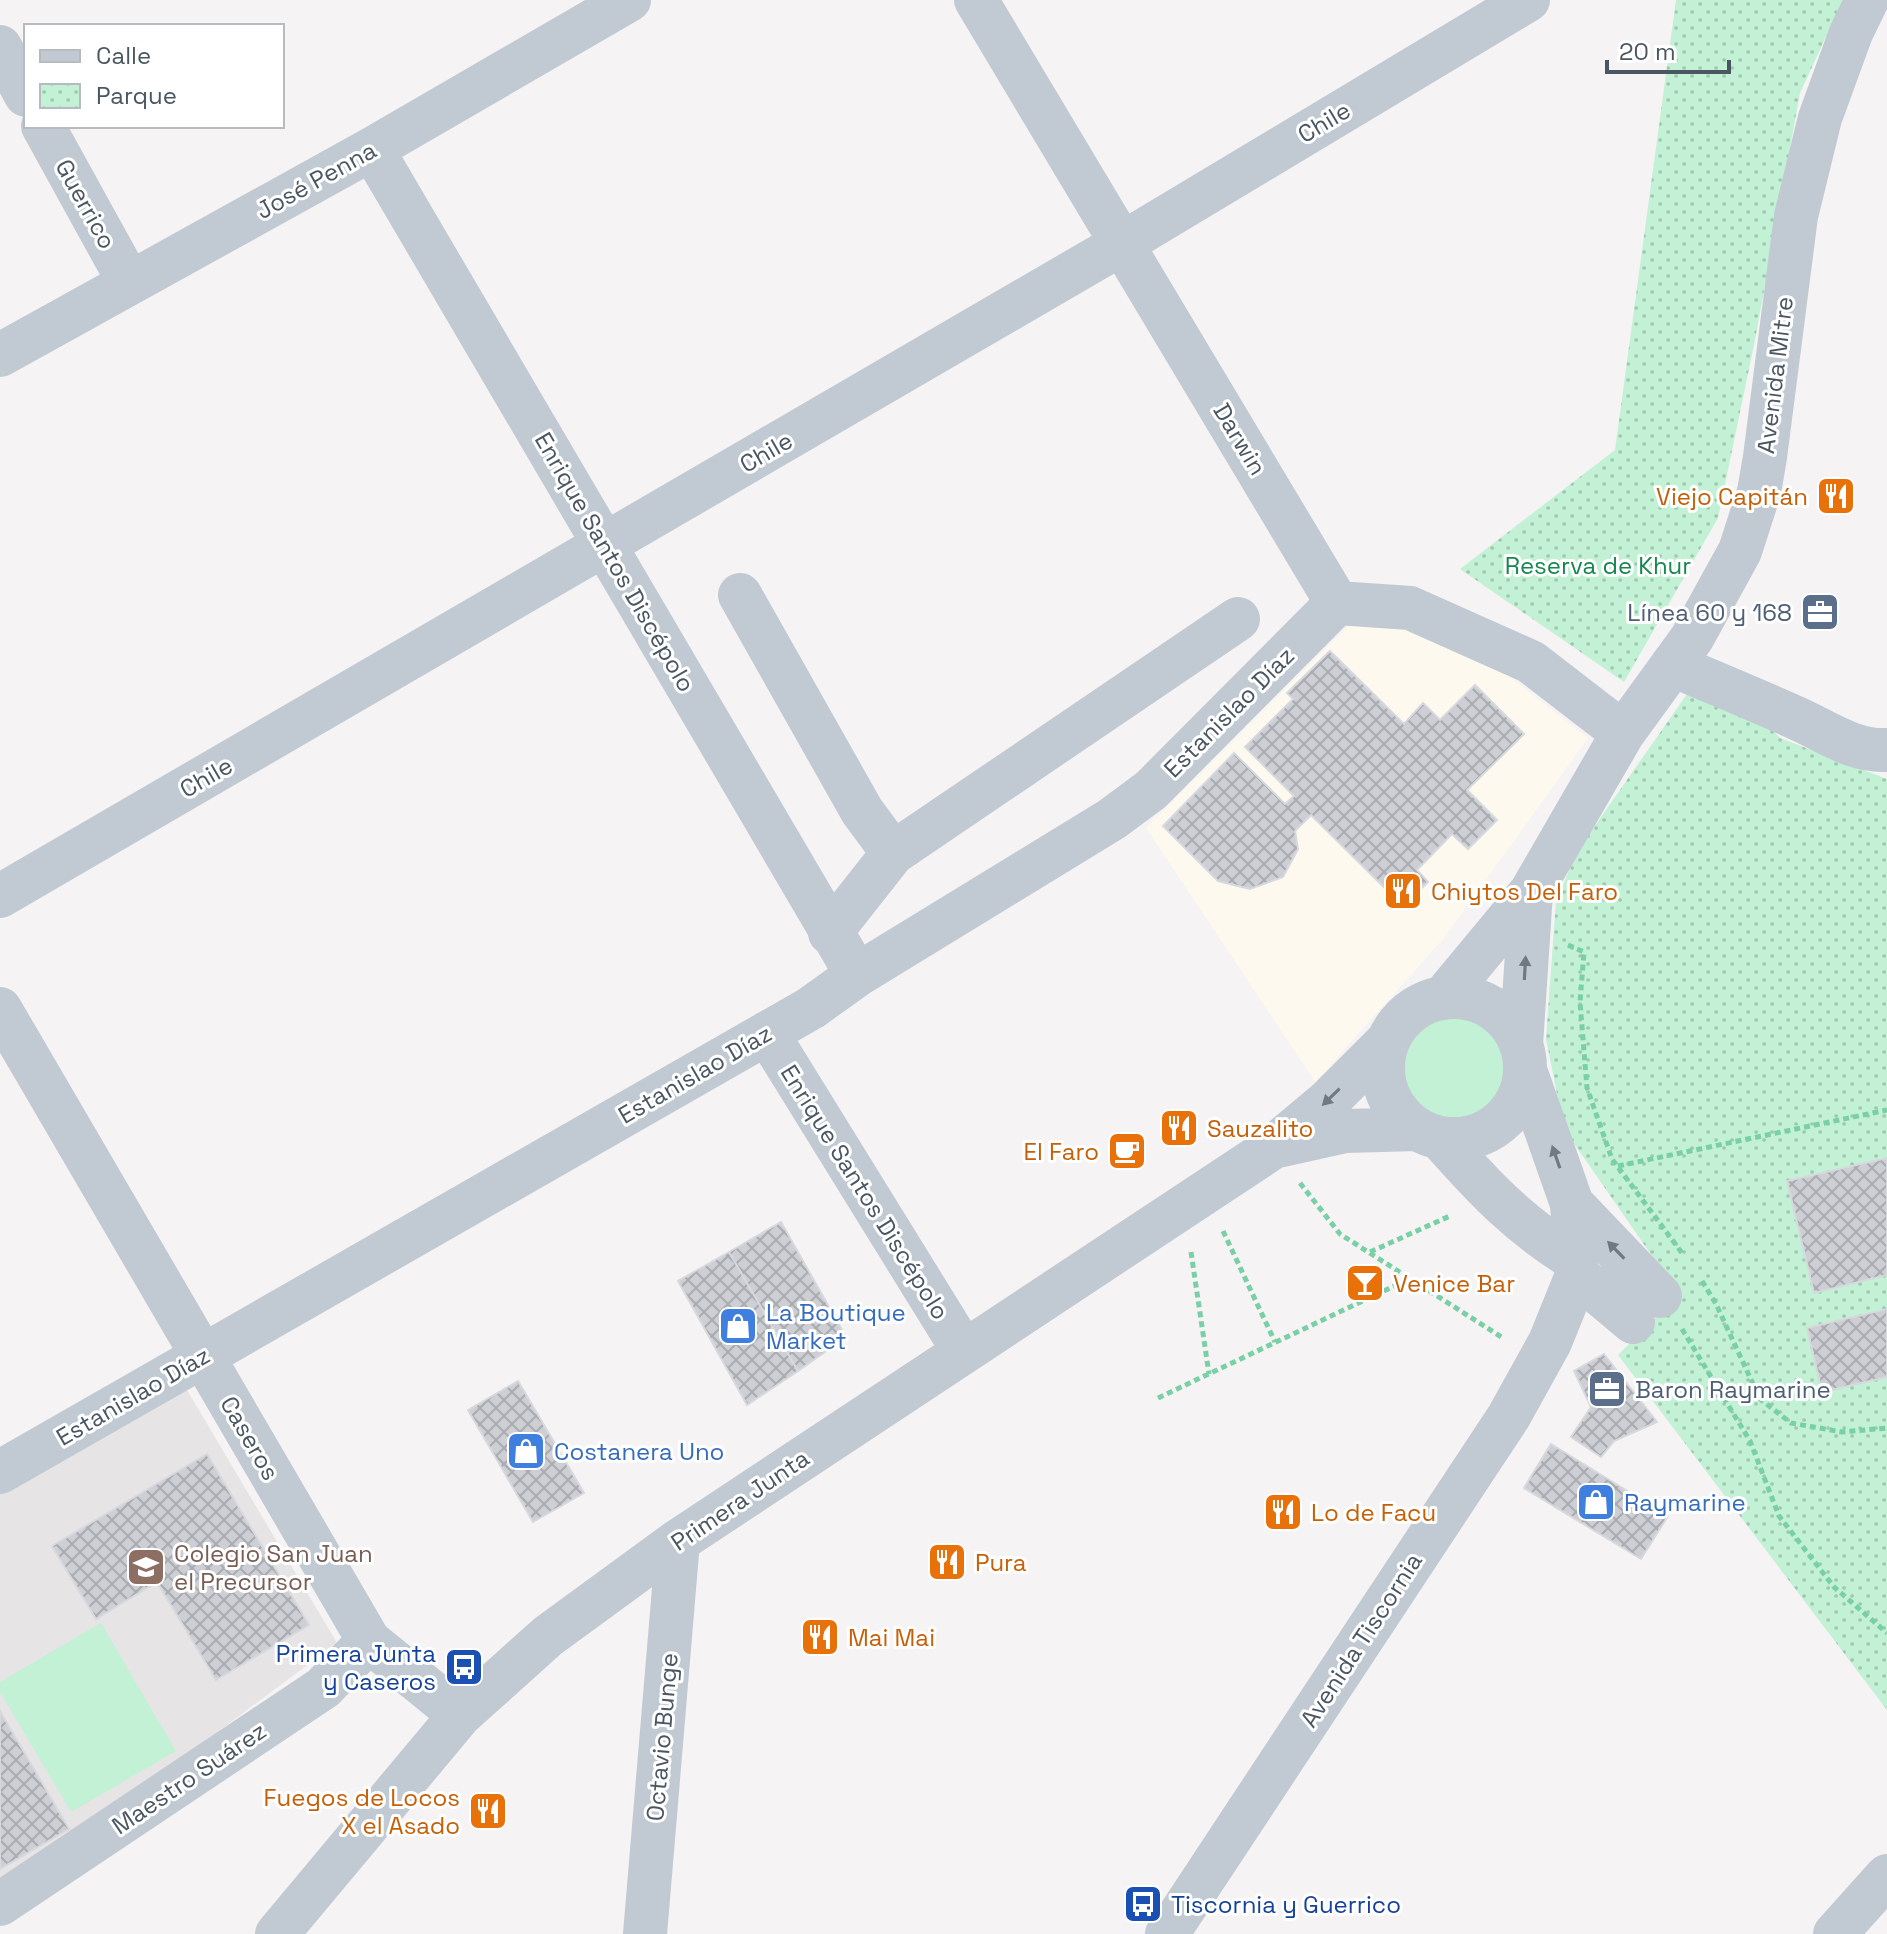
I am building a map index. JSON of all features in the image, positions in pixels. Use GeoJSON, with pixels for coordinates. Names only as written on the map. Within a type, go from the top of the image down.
{"type":"FeatureCollection","features":[{"type":"Feature","properties":{"kind":"street","name":"José Penna"},"geometry":{"type":"LineString","coordinates":[[0,355],[372,149],[629,0]]}},
{"type":"Feature","properties":{"kind":"street","name":"Darwin"},"geometry":{"type":"LineString","coordinates":[[976,0],[1337,603]]}},
{"type":"Feature","properties":{"kind":"street","name":"Chile"},"geometry":{"type":"LineString","coordinates":[[0,896],[1123,243],[1528,0]]}},
{"type":"Feature","properties":{"kind":"street","name":"Avenida Mitre"},"geometry":{"type":"LineString","coordinates":[[1443,998],[1529,909],[1623,733],[1692,638],[1740,551],[1759,492],[1796,216],[1820,118],[1851,33],[1867,0]]}},
{"type":"Feature","properties":{"kind":"street"},"geometry":{"type":"LineString","coordinates":[[0,47],[24,91]]}},
{"type":"Feature","properties":{"kind":"street","name":"Guerrico"},"geometry":{"type":"LineString","coordinates":[[44,128],[129,282]]}},
{"type":"Feature","properties":{"kind":"street","name":"Enrique Santos Discépolo"},"geometry":{"type":"LineString","coordinates":[[372,149],[857,975]]}},
{"type":"Feature","properties":{"kind":"street"},"geometry":{"type":"LineString","coordinates":[[740,595],[862,811],[893,853]]}},
{"type":"Feature","properties":{"kind":"street"},"geometry":{"type":"LineString","coordinates":[[1337,603],[1410,608],[1531,662],[1623,733]]}},
{"type":"Feature","properties":{"kind":"street","name":"Estanislao Díaz"},"geometry":{"type":"LineString","coordinates":[[0,1472],[811,1008],[857,975],[1112,819],[1151,790],[1337,603]]}},
{"type":"Feature","properties":{"kind":"street"},"geometry":{"type":"LineString","coordinates":[[830,933],[893,853],[1238,619]]}},
{"type":"Feature","properties":{"kind":"street"},"geometry":{"type":"LineString","coordinates":[[1672,665],[1795,717],[1854,746],[1870,751],[1887,750]]}},
{"type":"Feature","properties":{"kind":"street","name":"Avenida Mitre"},"geometry":{"type":"LineString","coordinates":[[1523,1057],[1529,909]]}},
{"type":"Feature","properties":{"kind":"street"},"geometry":{"type":"LineString","coordinates":[[1577,1268],[1572,1204],[1509,1023],[1491,1007],[1467,998],[1443,998],[1419,1006],[1400,1021],[1387,1042],[1382,1067],[1386,1091],[1398,1113],[1428,1134],[1492,1197],[1577,1268],[1647,1309]]}},
{"type":"Feature","properties":{"kind":"street","name":"Caseros"},"geometry":{"type":"LineString","coordinates":[[0,1009],[369,1641],[460,1715]]}},
{"type":"Feature","properties":{"kind":"street","name":"Enrique Santos Discépolo"},"geometry":{"type":"LineString","coordinates":[[767,1033],[963,1350]]}},
{"type":"Feature","properties":{"kind":"street","name":"Primera Junta"},"geometry":{"type":"LineString","coordinates":[[277,1934],[460,1715],[548,1636],[678,1541],[1272,1148],[1327,1102],[1387,1042]]}},
{"type":"Feature","properties":{"kind":"street"},"geometry":{"type":"LineString","coordinates":[[1428,1134],[1465,1139],[1488,1130],[1508,1115],[1520,1094],[1523,1057]]}},
{"type":"Feature","properties":{"kind":"street","name":"Primera Junta"},"geometry":{"type":"LineString","coordinates":[[1272,1148],[1345,1131],[1428,1134]]}},
{"type":"Feature","properties":{"kind":"street"},"geometry":{"type":"LineString","coordinates":[[1572,1204],[1647,1309]]}},
{"type":"Feature","properties":{"kind":"street","name":"Avenida Tiscornia"},"geometry":{"type":"LineString","coordinates":[[1167,1934],[1500,1429],[1545,1352],[1577,1268]]}},
{"type":"Feature","properties":{"kind":"street","name":"Octavio Bunge"},"geometry":{"type":"LineString","coordinates":[[645,1934],[678,1541]]}},
{"type":"Feature","properties":{"kind":"street","name":"Maestro Suárez"},"geometry":{"type":"LineString","coordinates":[[0,1904],[323,1688],[369,1641]]}},
{"type":"Feature","properties":{"kind":"street"},"geometry":{"type":"LineString","coordinates":[[1835,1934],[1887,1876]]}},
{"type":"Feature","properties":{"kind":"path"},"geometry":{"type":"LineString","coordinates":[[1529,909],[1584,952],[1580,1002],[1587,1088],[1612,1159],[1690,1264]]}},
{"type":"Feature","properties":{"kind":"path"},"geometry":{"type":"LineString","coordinates":[[1617,1166],[1887,1110]]}},
{"type":"Feature","properties":{"kind":"path"},"geometry":{"type":"LineString","coordinates":[[1272,1148],[1340,1234],[1410,1279],[1545,1352]]}},
{"type":"Feature","properties":{"kind":"path"},"geometry":{"type":"LineString","coordinates":[[1369,1252],[1492,1197]]}},
{"type":"Feature","properties":{"kind":"path"},"geometry":{"type":"LineString","coordinates":[[1194,1198],[1275,1342]]}},
{"type":"Feature","properties":{"kind":"path"},"geometry":{"type":"LineString","coordinates":[[1194,1198],[1209,1374]]}},
{"type":"Feature","properties":{"kind":"path"},"geometry":{"type":"LineString","coordinates":[[1699,1276],[1716,1304],[1760,1399],[1791,1423],[1842,1432],[1887,1428]]}},
{"type":"Feature","properties":{"kind":"path"},"geometry":{"type":"LineString","coordinates":[[1158,1398],[1410,1279]]}},
{"type":"Feature","properties":{"kind":"path"},"geometry":{"type":"LineString","coordinates":[[1647,1309],[1750,1441],[1779,1516],[1834,1587],[1887,1633]]}},
{"type":"Feature","properties":{"kind":"shaded area"},"geometry":{"type":"Polygon","coordinates":[[[1361,613],[1473,648],[1588,738],[1444,938],[1315,1082],[1146,828],[1361,613]]]}},
{"type":"Feature","properties":{"kind":"shaded area","name":"Colegio San Juan el Precursor"},"geometry":{"type":"Polygon","coordinates":[[[184,1385],[337,1643],[43,1862],[0,1888],[0,1491],[184,1385]]]}},
{"type":"Feature","properties":{"kind":"green space","name":"Reserva de Khur"},"geometry":{"type":"Polygon","coordinates":[[[1676,0],[1843,0],[1800,93],[1755,340],[1718,518],[1624,682],[1460,569],[1615,450],[1676,0]]]}},
{"type":"Feature","properties":{"kind":"green space"},"geometry":{"type":"Polygon","coordinates":[[[1694,684],[1753,710],[1780,738],[1887,779],[1887,1710],[1618,1355],[1679,1295],[1564,1129],[1546,1039],[1556,901],[1578,850],[1694,684]]]}},
{"type":"Feature","properties":{"kind":"green space"},"geometry":{"type":"Polygon","coordinates":[[[1454,1018],[1482,1026],[1496,1040],[1504,1068],[1496,1096],[1482,1110],[1454,1118],[1426,1110],[1412,1096],[1404,1068],[1412,1040],[1426,1026],[1454,1018]]]}},
{"type":"Feature","properties":{"kind":"green space"},"geometry":{"type":"Polygon","coordinates":[[[101,1623],[176,1751],[71,1812],[0,1692],[0,1682],[101,1623]]]}},
{"type":"Feature","properties":{"kind":"building"},"geometry":{"type":"Polygon","coordinates":[[[1330,651],[1404,724],[1423,703],[1440,720],[1475,685],[1524,734],[1467,790],[1497,820],[1468,849],[1452,834],[1417,870],[1428,882],[1403,906],[1311,815],[1295,831],[1298,849],[1283,877],[1250,889],[1218,881],[1163,826],[1234,753],[1285,804],[1294,796],[1245,747],[1293,699],[1287,693],[1330,651]]]}},
{"type":"Feature","properties":{"kind":"building"},"geometry":{"type":"Polygon","coordinates":[[[1887,1158],[1887,1275],[1814,1293],[1787,1181],[1887,1158]]]}},
{"type":"Feature","properties":{"kind":"building"},"geometry":{"type":"Polygon","coordinates":[[[781,1222],[846,1337],[798,1371],[729,1252],[781,1222]]]}},
{"type":"Feature","properties":{"kind":"building","name":"La Boutique Market"},"geometry":{"type":"Polygon","coordinates":[[[729,1252],[798,1371],[747,1405],[678,1281],[729,1252]]]}},
{"type":"Feature","properties":{"kind":"building"},"geometry":{"type":"Polygon","coordinates":[[[1887,1309],[1887,1377],[1822,1392],[1807,1328],[1887,1309]]]}},
{"type":"Feature","properties":{"kind":"building","name":"Baron Raymarine"},"geometry":{"type":"Polygon","coordinates":[[[1604,1354],[1657,1422],[1614,1441],[1601,1457],[1571,1437],[1591,1407],[1574,1371],[1604,1354]]]}},
{"type":"Feature","properties":{"kind":"building","name":"Costanera Uno"},"geometry":{"type":"Polygon","coordinates":[[[518,1381],[584,1493],[533,1522],[468,1410],[518,1381]]]}},
{"type":"Feature","properties":{"kind":"building","name":"Raymarine"},"geometry":{"type":"Polygon","coordinates":[[[1551,1444],[1668,1516],[1641,1559],[1524,1488],[1551,1444]]]}},
{"type":"Feature","properties":{"kind":"building"},"geometry":{"type":"Polygon","coordinates":[[[207,1454],[309,1625],[216,1680],[157,1582],[96,1619],[52,1546],[207,1454]]]}},
{"type":"Feature","properties":{"kind":"building"},"geometry":{"type":"Polygon","coordinates":[[[0,1711],[69,1829],[0,1869],[0,1711]]]}},
{"type":"Feature","properties":{"kind":"place","name":"Viejo Capitán"},"geometry":{"type":"Point","coordinates":[1836,496]}},
{"type":"Feature","properties":{"kind":"place","name":"Línea 60 y 168"},"geometry":{"type":"Point","coordinates":[1820,612]}},
{"type":"Feature","properties":{"kind":"place","name":"Chiytos Del Faro"},"geometry":{"type":"Point","coordinates":[1403,891]}},
{"type":"Feature","properties":{"kind":"place","name":"Sauzalito"},"geometry":{"type":"Point","coordinates":[1179,1128]}},
{"type":"Feature","properties":{"kind":"place","name":"El Faro"},"geometry":{"type":"Point","coordinates":[1127,1151]}},
{"type":"Feature","properties":{"kind":"place","name":"Venice Bar"},"geometry":{"type":"Point","coordinates":[1365,1283]}},
{"type":"Feature","properties":{"kind":"place","name":"La Boutique Market"},"geometry":{"type":"Point","coordinates":[738,1326]}},
{"type":"Feature","properties":{"kind":"place","name":"Baron Raymarine"},"geometry":{"type":"Point","coordinates":[1607,1389]}},
{"type":"Feature","properties":{"kind":"place","name":"Costanera Uno"},"geometry":{"type":"Point","coordinates":[526,1451]}},
{"type":"Feature","properties":{"kind":"place","name":"Raymarine"},"geometry":{"type":"Point","coordinates":[1596,1502]}},
{"type":"Feature","properties":{"kind":"place","name":"Lo de Facu"},"geometry":{"type":"Point","coordinates":[1283,1512]}},
{"type":"Feature","properties":{"kind":"place","name":"Pura"},"geometry":{"type":"Point","coordinates":[947,1562]}},
{"type":"Feature","properties":{"kind":"place","name":"Colegio San Juan el Precursor"},"geometry":{"type":"Point","coordinates":[146,1567]}},
{"type":"Feature","properties":{"kind":"place","name":"Mai Mai"},"geometry":{"type":"Point","coordinates":[820,1637]}},
{"type":"Feature","properties":{"kind":"place","name":"Primera Junta y Caseros"},"geometry":{"type":"Point","coordinates":[464,1667]}},
{"type":"Feature","properties":{"kind":"place","name":"Fuegos de Locos X el Asado"},"geometry":{"type":"Point","coordinates":[488,1811]}},
{"type":"Feature","properties":{"kind":"place","name":"Tiscornia y Guerrico"},"geometry":{"type":"Point","coordinates":[1143,1904]}}]}
